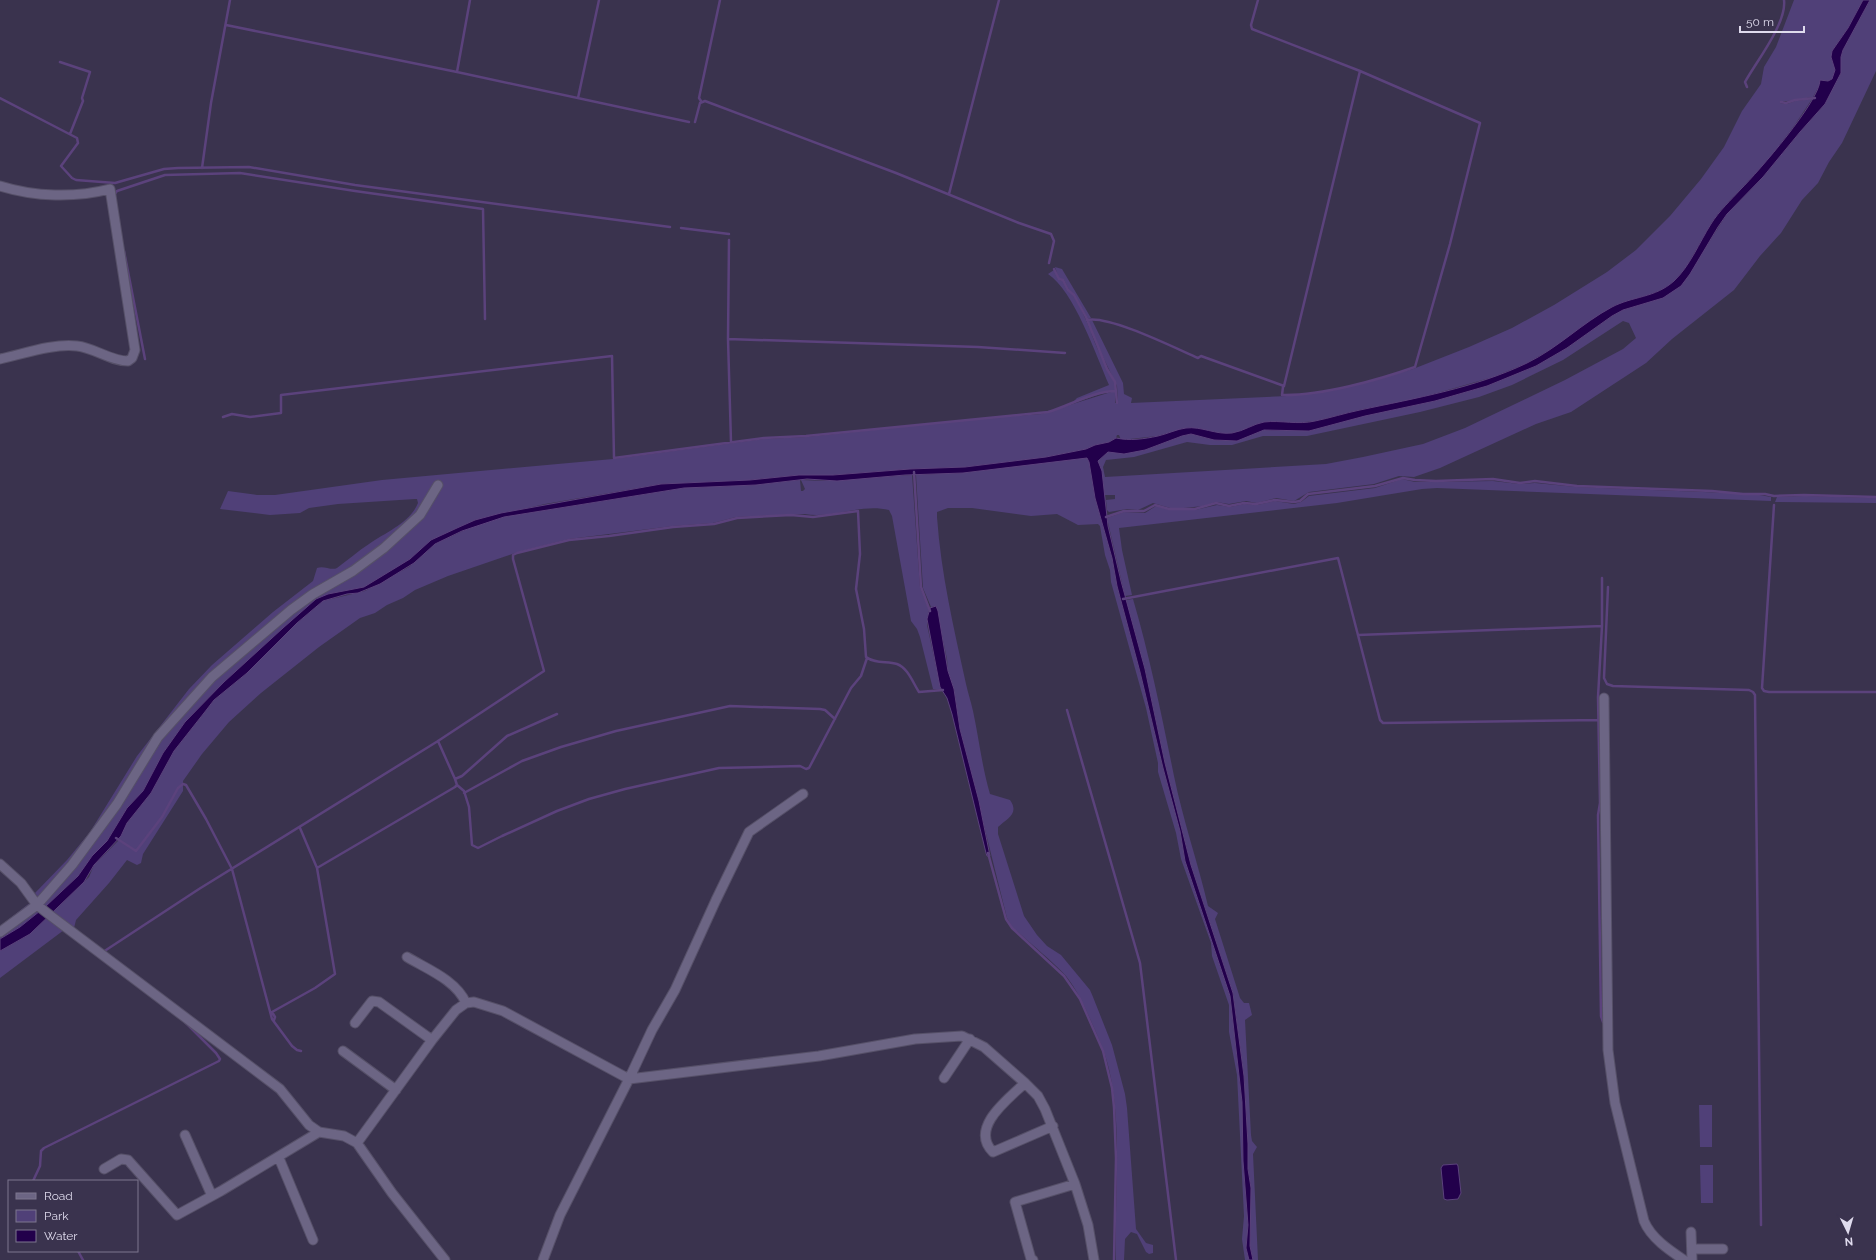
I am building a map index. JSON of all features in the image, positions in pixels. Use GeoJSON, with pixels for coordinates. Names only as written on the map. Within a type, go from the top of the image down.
{"type":"FeatureCollection","features":[{"type":"Feature","properties":{"kind":"street"},"geometry":{"type":"LineString","coordinates":[[0,186],[32,193],[67,195],[97,193],[110,190],[135,350],[132,358],[128,361],[109,358],[93,350],[76,346],[50,348],[0,359]]}},
{"type":"Feature","properties":{"kind":"street"},"geometry":{"type":"LineString","coordinates":[[0,932],[40,907],[117,804],[158,737],[212,677],[291,610],[313,594],[353,571],[384,548],[420,515],[438,485]]}},
{"type":"Feature","properties":{"kind":"street"},"geometry":{"type":"LineString","coordinates":[[1604,698],[1608,1050],[1614,1096],[1644,1221],[1648,1231],[1673,1253],[1684,1260]]}},
{"type":"Feature","properties":{"kind":"street"},"geometry":{"type":"LineString","coordinates":[[543,1260],[560,1215],[629,1079],[652,1030],[675,990],[749,832],[803,794]]}},
{"type":"Feature","properties":{"kind":"street"},"geometry":{"type":"LineString","coordinates":[[0,864],[21,883],[40,907],[51,916],[280,1089],[308,1126],[319,1132],[344,1136],[357,1143],[392,1193],[444,1260]]}},
{"type":"Feature","properties":{"kind":"street"},"geometry":{"type":"LineString","coordinates":[[407,956],[452,984],[462,995],[466,1003]]}},
{"type":"Feature","properties":{"kind":"street"},"geometry":{"type":"LineString","coordinates":[[355,1023],[372,1001],[379,1002],[432,1040]]}},
{"type":"Feature","properties":{"kind":"street"},"geometry":{"type":"LineString","coordinates":[[357,1143],[432,1040],[456,1010],[466,1003],[474,1002],[504,1011],[629,1079],[819,1056],[915,1039],[962,1036],[984,1047],[1038,1096],[1054,1126],[1075,1184],[1088,1225],[1094,1260]]}},
{"type":"Feature","properties":{"kind":"street"},"geometry":{"type":"LineString","coordinates":[[944,1078],[970,1039]]}},
{"type":"Feature","properties":{"kind":"street"},"geometry":{"type":"LineString","coordinates":[[343,1051],[396,1090]]}},
{"type":"Feature","properties":{"kind":"street"},"geometry":{"type":"LineString","coordinates":[[1025,1083],[1002,1105],[987,1125],[985,1138],[988,1148],[993,1152],[1054,1126]]}},
{"type":"Feature","properties":{"kind":"street"},"geometry":{"type":"LineString","coordinates":[[104,1169],[121,1160],[128,1160],[178,1215],[279,1158],[319,1132]]}},
{"type":"Feature","properties":{"kind":"street"},"geometry":{"type":"LineString","coordinates":[[185,1135],[212,1196]]}},
{"type":"Feature","properties":{"kind":"street"},"geometry":{"type":"LineString","coordinates":[[279,1158],[312,1240]]}},
{"type":"Feature","properties":{"kind":"street"},"geometry":{"type":"LineString","coordinates":[[1033,1260],[1031,1259],[1015,1202],[1075,1184]]}},
{"type":"Feature","properties":{"kind":"street"},"geometry":{"type":"LineString","coordinates":[[1691,1232],[1692,1260]]}},
{"type":"Feature","properties":{"kind":"street"},"geometry":{"type":"LineString","coordinates":[[1692,1249],[1723,1249]]}},
{"type":"Feature","properties":{"kind":"green space"},"geometry":{"type":"Polygon","coordinates":[[[1794,0],[1863,0],[1848,28],[1834,48],[1831,57],[1835,70],[1832,79],[1828,81],[1820,80],[1820,84],[1813,97],[1781,101],[1780,103],[1787,104],[1795,101],[1812,99],[1770,158],[1721,210],[1712,222],[1685,269],[1674,281],[1667,287],[1645,297],[1624,302],[1555,347],[1527,363],[1493,377],[1406,402],[1363,409],[1315,421],[1250,427],[1239,432],[1224,434],[1186,428],[1157,436],[1121,440],[1119,435],[1117,435],[1116,438],[1109,442],[1095,445],[1086,449],[1046,457],[965,467],[910,469],[833,475],[799,475],[750,480],[661,484],[545,504],[475,520],[417,553],[399,567],[364,587],[316,599],[224,682],[185,722],[163,753],[143,791],[127,808],[107,841],[78,876],[45,907],[35,893],[67,860],[90,832],[137,756],[189,689],[212,665],[273,612],[313,581],[317,568],[337,568],[365,547],[403,522],[418,503],[417,499],[415,499],[338,504],[309,508],[300,513],[270,515],[220,509],[228,491],[257,495],[275,495],[382,480],[613,459],[763,439],[806,437],[1041,414],[1111,392],[1116,392],[1115,403],[1118,403],[1117,386],[1090,330],[1088,321],[1092,320],[1123,383],[1124,394],[1132,398],[1131,403],[1287,396],[1335,390],[1413,369],[1512,328],[1554,305],[1607,272],[1636,250],[1670,216],[1701,179],[1724,147],[1742,111],[1761,84],[1764,67],[1776,47],[1794,0]]]}},
{"type":"Feature","properties":{"kind":"green space"},"geometry":{"type":"Polygon","coordinates":[[[1870,0],[1876,0],[1876,71],[1842,143],[1829,162],[1818,183],[1802,200],[1781,233],[1760,256],[1734,290],[1672,339],[1646,363],[1571,412],[1536,424],[1440,468],[1414,477],[1399,476],[1374,484],[1309,492],[1294,501],[1276,498],[1257,503],[1246,501],[1229,504],[1216,502],[1203,506],[1184,508],[1170,508],[1153,503],[1138,510],[1127,509],[1109,512],[1107,510],[1106,500],[1115,499],[1115,495],[1104,495],[1098,461],[1108,452],[1145,450],[1191,434],[1214,440],[1236,441],[1264,430],[1309,431],[1364,416],[1435,401],[1487,386],[1536,366],[1567,348],[1612,316],[1623,310],[1662,298],[1704,250],[1727,214],[1763,177],[1825,104],[1841,73],[1841,57],[1843,50],[1870,0]],[[1623,321],[1563,360],[1512,385],[1479,397],[1420,412],[1307,436],[1263,436],[1232,445],[1210,445],[1187,442],[1134,457],[1106,460],[1103,467],[1105,477],[1326,464],[1423,444],[1465,428],[1565,380],[1623,349],[1636,338],[1629,323],[1623,321]]]}},
{"type":"Feature","properties":{"kind":"green space"},"geometry":{"type":"Polygon","coordinates":[[[1055,267],[1062,269],[1091,318],[1088,319],[1064,280],[1059,279],[1055,267]]]}},
{"type":"Feature","properties":{"kind":"green space"},"geometry":{"type":"Polygon","coordinates":[[[1054,270],[1059,280],[1063,281],[1068,291],[1072,293],[1079,305],[1097,348],[1113,380],[1116,391],[1106,392],[1071,404],[1077,398],[1109,385],[1091,341],[1067,294],[1058,282],[1048,274],[1054,270]]]}},
{"type":"Feature","properties":{"kind":"green space"},"geometry":{"type":"Polygon","coordinates":[[[1087,458],[1089,462],[1095,498],[1112,558],[1117,586],[1180,831],[1185,861],[1230,996],[1242,1102],[1243,1161],[1248,1225],[1246,1248],[1249,1260],[1245,1260],[1242,1239],[1244,1216],[1237,1075],[1229,1032],[1229,1005],[1212,956],[1211,943],[1181,859],[1176,833],[1158,772],[1158,763],[1146,708],[1111,582],[1110,570],[1105,555],[1100,526],[1098,524],[1078,525],[1057,514],[1031,516],[972,508],[948,508],[937,512],[939,538],[948,601],[973,711],[987,784],[990,794],[1010,800],[1013,805],[1013,813],[998,827],[998,834],[1024,916],[1037,935],[1047,946],[1061,955],[1090,990],[1112,1045],[1125,1094],[1127,1108],[1136,1229],[1146,1243],[1153,1245],[1153,1253],[1149,1254],[1146,1252],[1137,1234],[1131,1232],[1125,1239],[1124,1260],[1116,1260],[1117,1140],[1116,1116],[1109,1069],[1086,1009],[1070,981],[1053,963],[1012,927],[1007,918],[960,729],[954,689],[948,671],[936,606],[931,607],[923,588],[916,475],[963,473],[1087,458]]]}},
{"type":"Feature","properties":{"kind":"green space"},"geometry":{"type":"Polygon","coordinates":[[[912,475],[920,587],[929,610],[927,625],[941,690],[933,689],[920,637],[917,629],[911,621],[892,516],[889,510],[868,508],[815,515],[805,514],[736,517],[713,523],[673,526],[569,539],[518,552],[448,576],[415,590],[375,613],[360,618],[319,647],[261,693],[229,722],[202,754],[183,781],[183,791],[143,854],[141,863],[137,865],[127,860],[76,920],[74,928],[52,913],[89,877],[94,865],[118,841],[127,823],[151,793],[174,751],[214,700],[247,673],[297,623],[323,601],[365,591],[409,567],[435,544],[478,524],[504,517],[684,488],[756,485],[800,480],[801,491],[803,491],[805,489],[801,480],[824,481],[912,475]]]}},
{"type":"Feature","properties":{"kind":"green space"},"geometry":{"type":"Polygon","coordinates":[[[1402,479],[1415,482],[1493,481],[1577,487],[1754,494],[1771,497],[1771,501],[1437,488],[1422,489],[1337,503],[1119,528],[1122,550],[1132,595],[1125,596],[1107,518],[1124,512],[1145,513],[1156,506],[1170,510],[1195,510],[1217,505],[1230,507],[1244,504],[1257,505],[1275,501],[1294,504],[1301,502],[1309,496],[1375,488],[1402,479]]]}},
{"type":"Feature","properties":{"kind":"green space"},"geometry":{"type":"Polygon","coordinates":[[[1805,496],[1876,498],[1876,503],[1775,502],[1777,497],[1805,496]]]}},
{"type":"Feature","properties":{"kind":"green space"},"geometry":{"type":"Polygon","coordinates":[[[1133,599],[1150,665],[1186,825],[1208,906],[1218,913],[1215,919],[1240,998],[1244,1003],[1249,1003],[1252,1015],[1245,1020],[1251,1135],[1252,1141],[1257,1147],[1253,1154],[1258,1260],[1253,1260],[1250,1246],[1251,1188],[1248,1169],[1244,1076],[1233,993],[1191,865],[1165,763],[1145,669],[1126,600],[1133,599]]]}},
{"type":"Feature","properties":{"kind":"green space"},"geometry":{"type":"Polygon","coordinates":[[[31,902],[40,911],[20,927],[0,939],[0,926],[31,902]]]}},
{"type":"Feature","properties":{"kind":"green space"},"geometry":{"type":"Polygon","coordinates":[[[48,917],[64,930],[0,978],[0,951],[25,937],[48,917]]]}},
{"type":"Feature","properties":{"kind":"green space"},"geometry":{"type":"Polygon","coordinates":[[[1699,1105],[1712,1105],[1712,1147],[1700,1147],[1699,1105]]]}},
{"type":"Feature","properties":{"kind":"green space"},"geometry":{"type":"Polygon","coordinates":[[[1700,1165],[1713,1165],[1713,1203],[1701,1203],[1700,1165]]]}},
{"type":"Feature","properties":{"kind":"water"},"geometry":{"type":"Polygon","coordinates":[[[1863,0],[1870,0],[1843,50],[1841,57],[1841,73],[1825,104],[1763,177],[1727,214],[1681,286],[1663,298],[1623,310],[1612,316],[1567,348],[1536,366],[1487,386],[1435,401],[1365,416],[1309,431],[1264,430],[1237,441],[1214,440],[1191,434],[1145,450],[1124,454],[1108,452],[1098,461],[1102,471],[1108,526],[1145,669],[1165,763],[1191,865],[1233,993],[1244,1076],[1248,1169],[1251,1188],[1250,1246],[1253,1260],[1249,1260],[1246,1248],[1248,1225],[1243,1161],[1242,1102],[1230,996],[1185,861],[1180,831],[1117,586],[1112,558],[1095,498],[1087,458],[963,473],[905,475],[837,481],[807,479],[756,485],[684,488],[504,517],[462,531],[435,544],[414,563],[380,584],[358,593],[347,594],[323,601],[297,623],[247,673],[214,700],[174,751],[151,793],[127,823],[121,836],[94,865],[84,882],[30,934],[0,951],[0,939],[20,927],[45,907],[78,876],[92,856],[107,841],[127,808],[143,791],[163,753],[185,722],[224,682],[283,628],[316,599],[328,594],[364,587],[410,559],[431,540],[475,520],[501,513],[661,484],[750,480],[799,475],[833,475],[910,469],[965,467],[1046,457],[1086,449],[1095,445],[1109,442],[1116,438],[1148,438],[1186,428],[1197,428],[1220,433],[1232,433],[1264,422],[1309,422],[1466,386],[1507,372],[1527,363],[1549,350],[1601,313],[1620,303],[1659,291],[1667,287],[1680,275],[1690,261],[1711,224],[1725,206],[1761,168],[1810,104],[1820,80],[1828,81],[1832,79],[1835,70],[1831,57],[1832,51],[1848,28],[1863,0]]]}},
{"type":"Feature","properties":{"kind":"water"},"geometry":{"type":"Polygon","coordinates":[[[936,606],[948,671],[954,689],[960,729],[979,801],[990,856],[987,856],[986,853],[952,714],[947,698],[940,687],[927,619],[930,608],[936,606]]]}},
{"type":"Feature","properties":{"kind":"water"},"geometry":{"type":"Polygon","coordinates":[[[1457,1164],[1461,1193],[1458,1199],[1447,1200],[1444,1199],[1441,1168],[1443,1165],[1457,1164]]]}},
{"type":"Feature","properties":{"kind":"waterway"},"geometry":{"type":"LineString","coordinates":[[202,168],[211,103],[230,0]]}},
{"type":"Feature","properties":{"kind":"waterway"},"geometry":{"type":"LineString","coordinates":[[457,72],[470,0]]}},
{"type":"Feature","properties":{"kind":"waterway"},"geometry":{"type":"LineString","coordinates":[[578,98],[599,0]]}},
{"type":"Feature","properties":{"kind":"waterway"},"geometry":{"type":"LineString","coordinates":[[701,101],[699,98],[720,0]]}},
{"type":"Feature","properties":{"kind":"waterway"},"geometry":{"type":"LineString","coordinates":[[949,194],[999,0]]}},
{"type":"Feature","properties":{"kind":"waterway"},"geometry":{"type":"LineString","coordinates":[[1258,0],[1251,25],[1252,29],[1360,71],[1480,123],[1450,244],[1415,367],[1367,382],[1314,393],[1282,395],[1283,387]]}},
{"type":"Feature","properties":{"kind":"waterway"},"geometry":{"type":"LineString","coordinates":[[1747,87],[1745,82],[1770,42],[1781,20],[1784,9],[1784,0]]}},
{"type":"Feature","properties":{"kind":"waterway"},"geometry":{"type":"LineString","coordinates":[[226,25],[457,72],[689,122]]}},
{"type":"Feature","properties":{"kind":"waterway"},"geometry":{"type":"LineString","coordinates":[[60,62],[90,72],[82,98],[83,101],[70,134]]}},
{"type":"Feature","properties":{"kind":"waterway"},"geometry":{"type":"LineString","coordinates":[[1087,320],[1110,322],[1126,327],[1198,358],[1201,356],[1284,386],[1360,71]]}},
{"type":"Feature","properties":{"kind":"waterway"},"geometry":{"type":"LineString","coordinates":[[0,98],[77,138],[78,143],[61,166],[72,178],[76,180],[115,183],[164,169],[249,167],[355,185],[670,227]]}},
{"type":"Feature","properties":{"kind":"waterway"},"geometry":{"type":"LineString","coordinates":[[1781,102],[1786,103],[1795,100],[1815,98]]}},
{"type":"Feature","properties":{"kind":"waterway"},"geometry":{"type":"LineString","coordinates":[[695,122],[700,103],[705,101],[896,173],[1019,223],[1051,234],[1054,241],[1049,263]]}},
{"type":"Feature","properties":{"kind":"waterway"},"geometry":{"type":"LineString","coordinates":[[114,195],[117,191],[165,175],[240,173],[483,209],[485,319]]}},
{"type":"Feature","properties":{"kind":"waterway"},"geometry":{"type":"LineString","coordinates":[[681,228],[729,234]]}},
{"type":"Feature","properties":{"kind":"waterway"},"geometry":{"type":"LineString","coordinates":[[729,240],[728,339],[731,442]]}},
{"type":"Feature","properties":{"kind":"waterway"},"geometry":{"type":"LineString","coordinates":[[124,251],[145,359]]}},
{"type":"Feature","properties":{"kind":"waterway"},"geometry":{"type":"LineString","coordinates":[[1054,269],[1059,279],[1063,280],[1068,290],[1074,295],[1086,317],[1107,369],[1115,382],[1117,403]]}},
{"type":"Feature","properties":{"kind":"waterway"},"geometry":{"type":"LineString","coordinates":[[728,339],[978,347],[1065,353]]}},
{"type":"Feature","properties":{"kind":"waterway"},"geometry":{"type":"LineString","coordinates":[[223,417],[232,414],[250,417],[281,413],[281,395],[612,356],[614,458],[764,438],[806,436],[1048,412],[1099,393],[1116,391]]}},
{"type":"Feature","properties":{"kind":"waterway"},"geometry":{"type":"LineString","coordinates":[[914,472],[921,587],[930,611]]}},
{"type":"Feature","properties":{"kind":"waterway"},"geometry":{"type":"LineString","coordinates":[[1106,517],[1124,511],[1144,511],[1155,505],[1169,509],[1195,509],[1216,503],[1229,506],[1244,503],[1256,504],[1275,500],[1294,502],[1300,501],[1308,494],[1375,486],[1403,478],[1436,481],[1493,479],[1520,483],[1535,481],[1577,486],[1712,491],[1743,494],[1765,494],[1774,496],[1804,495],[1876,497]]}},
{"type":"Feature","properties":{"kind":"waterway"},"geometry":{"type":"LineString","coordinates":[[1774,505],[1762,688],[1764,691],[1769,692],[1876,692]]}},
{"type":"Feature","properties":{"kind":"waterway"},"geometry":{"type":"LineString","coordinates":[[103,952],[199,889],[438,741],[544,671],[513,559],[513,555],[517,553],[569,540],[673,527],[714,524],[737,518],[791,515],[813,517],[858,511],[860,554],[856,589],[864,629],[866,657],[873,661],[893,663],[901,666],[907,672],[919,692],[943,690]]}},
{"type":"Feature","properties":{"kind":"waterway"},"geometry":{"type":"LineString","coordinates":[[1123,599],[1338,558],[1380,720],[1383,723],[1598,720]]}},
{"type":"Feature","properties":{"kind":"waterway"},"geometry":{"type":"LineString","coordinates":[[1602,578],[1602,626],[1598,697],[1600,803],[1598,815],[1601,1016],[1603,1022]]}},
{"type":"Feature","properties":{"kind":"waterway"},"geometry":{"type":"LineString","coordinates":[[1608,587],[1604,678],[1607,684],[1613,686],[1749,690],[1755,695],[1761,1225]]}},
{"type":"Feature","properties":{"kind":"waterway"},"geometry":{"type":"LineString","coordinates":[[1358,635],[1602,626]]}},
{"type":"Feature","properties":{"kind":"waterway"},"geometry":{"type":"LineString","coordinates":[[457,785],[464,791],[469,807],[472,845],[478,848],[557,811],[589,799],[625,789],[719,768],[800,766],[806,769],[809,768],[851,688],[861,676],[867,658]]}},
{"type":"Feature","properties":{"kind":"waterway"},"geometry":{"type":"LineString","coordinates":[[464,793],[522,761],[561,747],[616,731],[730,706],[820,709],[825,710],[835,719]]}},
{"type":"Feature","properties":{"kind":"waterway"},"geometry":{"type":"LineString","coordinates":[[1067,710],[1140,963],[1176,1260]]}},
{"type":"Feature","properties":{"kind":"waterway"},"geometry":{"type":"LineString","coordinates":[[455,779],[462,776],[507,736],[557,714]]}},
{"type":"Feature","properties":{"kind":"waterway"},"geometry":{"type":"LineString","coordinates":[[317,868],[457,785],[438,741]]}},
{"type":"Feature","properties":{"kind":"waterway"},"geometry":{"type":"LineString","coordinates":[[116,838],[136,851],[162,817],[178,788],[183,784],[186,785],[206,819],[232,869],[272,1019],[292,1046],[301,1051]]}},
{"type":"Feature","properties":{"kind":"waterway"},"geometry":{"type":"LineString","coordinates":[[274,1020],[275,1017],[272,1012],[315,988],[335,974],[317,868],[300,828]]}},
{"type":"Feature","properties":{"kind":"waterway"},"geometry":{"type":"LineString","coordinates":[[988,853],[1006,919],[1012,928],[1064,976],[1080,999],[1103,1051],[1112,1088],[1114,1107],[1116,1158],[1114,1260]]}},
{"type":"Feature","properties":{"kind":"waterway"},"geometry":{"type":"LineString","coordinates":[[33,1180],[40,1166],[41,1151],[44,1148],[219,1061],[220,1059],[216,1053],[185,1022]]}},
{"type":"Feature","properties":{"kind":"waterway"},"geometry":{"type":"LineString","coordinates":[[79,1252],[83,1260]]}}]}
